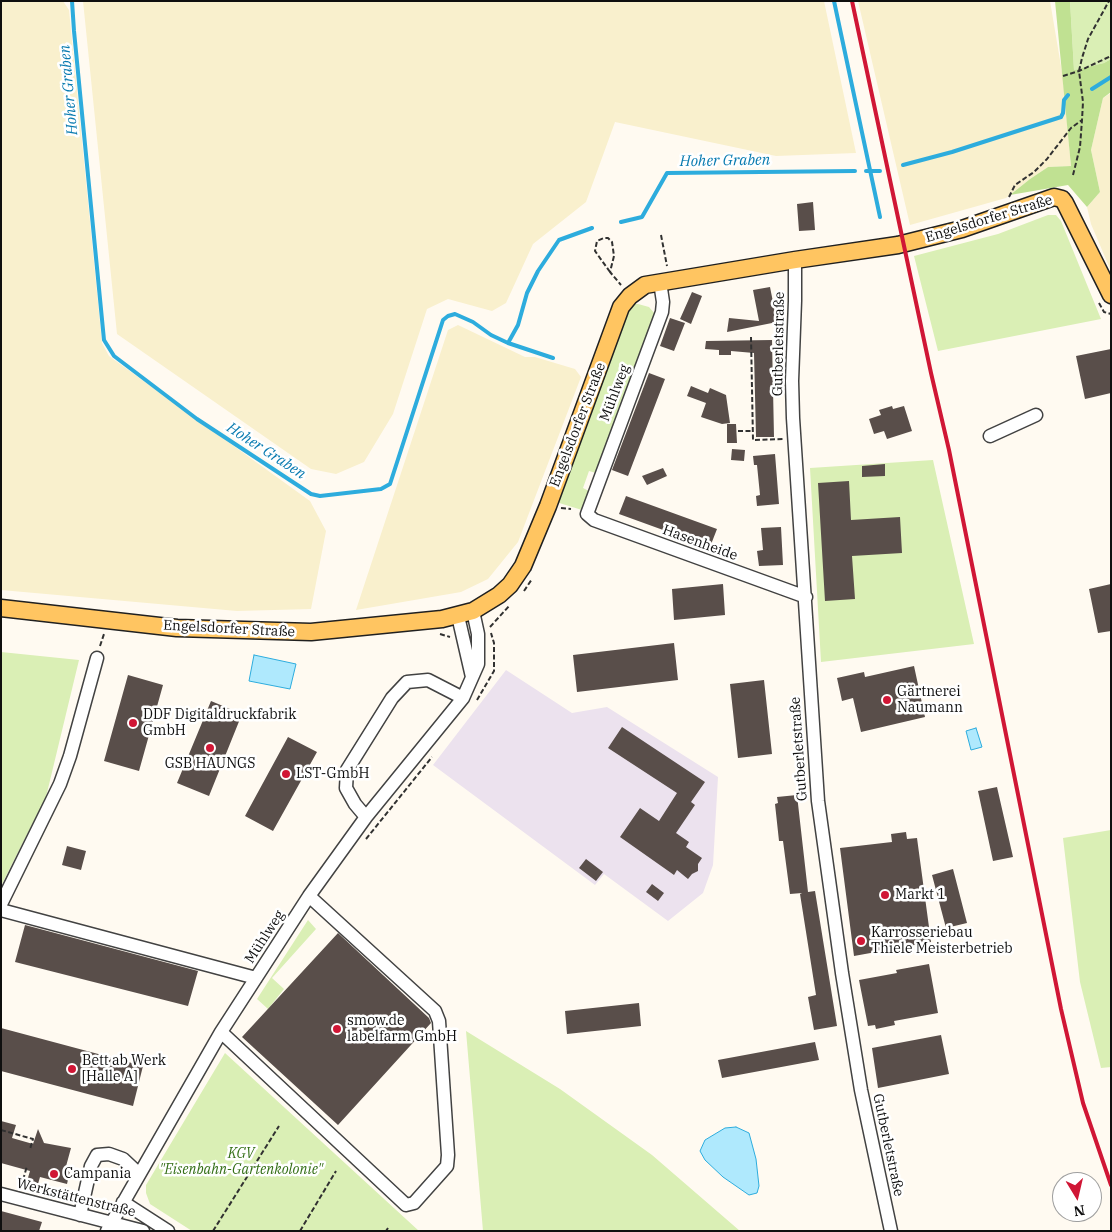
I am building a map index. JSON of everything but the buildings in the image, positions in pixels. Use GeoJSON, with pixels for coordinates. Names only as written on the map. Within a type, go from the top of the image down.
{"type":"FeatureCollection","features":[{"type":"Feature","properties":{"kind":"main road","name":"Engelsdorfer Straße"},"geometry":{"type":"LineString","coordinates":[[1,608],[177,628],[311,632],[442,620],[465,614],[499,595],[510,585],[523,566],[548,506],[621,308],[630,296],[645,285],[898,245],[962,228],[1054,197],[1062,199],[1065,203],[1104,297]]}},
{"type":"Feature","properties":{"kind":"street","name":"Gutberletstraße"},"geometry":{"type":"LineString","coordinates":[[794,260],[793,412],[806,597],[814,757],[824,852],[861,1090],[891,1231]]}},
{"type":"Feature","properties":{"kind":"street","name":"Mühlweg"},"geometry":{"type":"LineString","coordinates":[[587,514],[662,312],[663,302],[660,282]]}},
{"type":"Feature","properties":{"kind":"street"},"geometry":{"type":"LineString","coordinates":[[990,436],[1036,415]]}},
{"type":"Feature","properties":{"kind":"street","name":"Hasenheide"},"geometry":{"type":"LineString","coordinates":[[587,514],[594,520],[806,597]]}},
{"type":"Feature","properties":{"kind":"street","name":"Mühlweg"},"geometry":{"type":"LineString","coordinates":[[109,1227],[221,1032],[309,896],[366,818],[469,701],[472,677],[465,614]]}},
{"type":"Feature","properties":{"kind":"street"},"geometry":{"type":"LineString","coordinates":[[1,904],[60,784],[70,756],[97,658]]}},
{"type":"Feature","properties":{"kind":"street"},"geometry":{"type":"LineString","coordinates":[[366,818],[354,804],[346,788],[347,770],[392,698],[407,682],[428,680],[469,701]]}},
{"type":"Feature","properties":{"kind":"street"},"geometry":{"type":"LineString","coordinates":[[221,1032],[406,1205],[414,1203],[447,1166],[448,1155],[439,1021],[435,1011],[309,896]]}},
{"type":"Feature","properties":{"kind":"street"},"geometry":{"type":"LineString","coordinates":[[1,910],[256,978]]}},
{"type":"Feature","properties":{"kind":"street"},"geometry":{"type":"LineString","coordinates":[[80,1215],[91,1166],[97,1154],[109,1154],[123,1159],[139,1174]]}},
{"type":"Feature","properties":{"kind":"street","name":"Werkstättenstraße"},"geometry":{"type":"LineString","coordinates":[[1,1194],[80,1215],[109,1227],[143,1231]]}},
{"type":"Feature","properties":{"kind":"street","name":"Werkstättenstraße"},"geometry":{"type":"LineString","coordinates":[[123,1202],[168,1231]]}},
{"type":"Feature","properties":{"kind":"path"},"geometry":{"type":"LineString","coordinates":[[1073,175],[1080,147],[1082,120],[1083,102],[1080,71],[1088,39],[1109,1]]}},
{"type":"Feature","properties":{"kind":"path"},"geometry":{"type":"LineString","coordinates":[[1063,76],[1080,71],[1111,56]]}},
{"type":"Feature","properties":{"kind":"path"},"geometry":{"type":"LineString","coordinates":[[1007,200],[1015,185],[1034,172],[1047,159],[1071,128],[1082,120]]}},
{"type":"Feature","properties":{"kind":"path"},"geometry":{"type":"LineString","coordinates":[[661,235],[667,266]]}},
{"type":"Feature","properties":{"kind":"path"},"geometry":{"type":"LineString","coordinates":[[610,272],[614,248],[612,242],[608,238],[604,238],[597,241],[596,251],[610,272],[630,296]]}},
{"type":"Feature","properties":{"kind":"path"},"geometry":{"type":"LineString","coordinates":[[1104,297],[1101,309],[1111,314]]}},
{"type":"Feature","properties":{"kind":"path"},"geometry":{"type":"LineString","coordinates":[[751,337],[753,440],[786,439]]}},
{"type":"Feature","properties":{"kind":"path"},"geometry":{"type":"LineString","coordinates":[[738,431],[753,431]]}},
{"type":"Feature","properties":{"kind":"path"},"geometry":{"type":"LineString","coordinates":[[560,508],[571,509]]}},
{"type":"Feature","properties":{"kind":"path"},"geometry":{"type":"LineString","coordinates":[[469,701],[494,671],[494,643],[489,628]]}},
{"type":"Feature","properties":{"kind":"path"},"geometry":{"type":"LineString","coordinates":[[97,658],[104,631]]}},
{"type":"Feature","properties":{"kind":"path"},"geometry":{"type":"LineString","coordinates":[[362,844],[437,751]]}},
{"type":"Feature","properties":{"kind":"path"},"geometry":{"type":"LineString","coordinates":[[213,1231],[279,1126]]}},
{"type":"Feature","properties":{"kind":"path"},"geometry":{"type":"LineString","coordinates":[[1,1130],[33,1139],[30,1149]]}},
{"type":"Feature","properties":{"kind":"path"},"geometry":{"type":"LineString","coordinates":[[18,1198],[27,1166]]}},
{"type":"Feature","properties":{"kind":"path"},"geometry":{"type":"LineString","coordinates":[[300,1231],[336,1171]]}},
{"type":"Feature","properties":{"kind":"shaded area"},"geometry":{"type":"Polygon","coordinates":[[[1,1],[63,1],[69,10],[102,343],[109,356],[310,501],[326,531],[311,609],[237,611],[1,590],[1,1]]]}},
{"type":"Feature","properties":{"kind":"shaded area"},"geometry":{"type":"Polygon","coordinates":[[[83,1],[824,1],[856,153],[776,156],[615,122],[586,202],[533,244],[506,303],[492,311],[448,299],[427,309],[393,414],[364,462],[336,474],[311,469],[117,334],[83,1]]]}},
{"type":"Feature","properties":{"kind":"shaded area"},"geometry":{"type":"Polygon","coordinates":[[[858,1],[1050,1],[1063,78],[1071,166],[1048,167],[1006,198],[910,225],[858,1]]]}},
{"type":"Feature","properties":{"kind":"shaded area"},"geometry":{"type":"Polygon","coordinates":[[[1111,93],[1111,271],[1091,224],[1087,207],[1100,192],[1091,150],[1103,98],[1111,93]]]}},
{"type":"Feature","properties":{"kind":"shaded area"},"geometry":{"type":"Polygon","coordinates":[[[458,325],[525,357],[535,357],[575,369],[581,377],[518,542],[488,579],[461,592],[356,610],[448,330],[458,325]]]}},
{"type":"Feature","properties":{"kind":"shaded area"},"geometry":{"type":"Polygon","coordinates":[[[506,670],[572,713],[607,707],[718,777],[713,865],[703,893],[668,921],[604,874],[595,885],[433,765],[506,670]]]}},
{"type":"Feature","properties":{"kind":"green space"},"geometry":{"type":"Polygon","coordinates":[[[1055,1],[1070,1],[1074,70],[1104,63],[1111,59],[1111,92],[1103,98],[1091,150],[1100,192],[1087,207],[1068,185],[1010,195],[1048,167],[1071,166],[1055,1]]]}},
{"type":"Feature","properties":{"kind":"green space"},"geometry":{"type":"Polygon","coordinates":[[[1070,1],[1111,1],[1111,59],[1104,63],[1074,70],[1070,1]]]}},
{"type":"Feature","properties":{"kind":"green space"},"geometry":{"type":"Polygon","coordinates":[[[1048,215],[1056,215],[1061,221],[1101,319],[938,351],[914,256],[998,234],[1048,215]]]}},
{"type":"Feature","properties":{"kind":"green space"},"geometry":{"type":"Polygon","coordinates":[[[634,304],[649,307],[655,314],[654,319],[596,473],[589,471],[583,488],[589,491],[582,510],[556,502],[628,312],[634,304]]]}},
{"type":"Feature","properties":{"kind":"green space"},"geometry":{"type":"Polygon","coordinates":[[[933,460],[974,644],[821,662],[810,468],[933,460]]]}},
{"type":"Feature","properties":{"kind":"green space"},"geometry":{"type":"Polygon","coordinates":[[[1,652],[79,660],[46,797],[1,886],[1,652]]]}},
{"type":"Feature","properties":{"kind":"green space"},"geometry":{"type":"Polygon","coordinates":[[[1111,830],[1111,1067],[1101,1068],[1080,982],[1063,838],[1111,830]]]}},
{"type":"Feature","properties":{"kind":"green space"},"geometry":{"type":"Polygon","coordinates":[[[308,920],[316,929],[272,978],[284,989],[268,1009],[257,999],[308,920]]]}},
{"type":"Feature","properties":{"kind":"green space"},"geometry":{"type":"Polygon","coordinates":[[[466,1031],[560,1089],[652,1155],[740,1231],[483,1231],[466,1031]]]}},
{"type":"Feature","properties":{"kind":"green space","name":"KGV \"Eisenbahn-Gartenkolonie\""},"geometry":{"type":"Polygon","coordinates":[[[225,1053],[419,1231],[192,1231],[150,1204],[146,1193],[146,1185],[225,1053]]]}},
{"type":"Feature","properties":{"kind":"water"},"geometry":{"type":"Polygon","coordinates":[[[254,655],[296,664],[290,689],[249,681],[254,655]]]}},
{"type":"Feature","properties":{"kind":"water"},"geometry":{"type":"Polygon","coordinates":[[[976,728],[982,747],[971,750],[966,731],[976,728]]]}},
{"type":"Feature","properties":{"kind":"water"},"geometry":{"type":"Polygon","coordinates":[[[736,1127],[749,1133],[756,1159],[759,1186],[757,1193],[749,1195],[723,1177],[705,1160],[700,1151],[705,1140],[725,1128],[736,1127]]]}},
{"type":"Feature","properties":{"kind":"waterway","name":"Hoher Graben"},"geometry":{"type":"LineString","coordinates":[[72,1],[104,340],[114,356],[197,419],[311,494],[320,496],[381,489],[390,484],[443,320],[455,314],[473,322],[491,335],[508,343],[518,325],[527,293],[538,271],[559,240],[592,228]]}},
{"type":"Feature","properties":{"kind":"waterway"},"geometry":{"type":"LineString","coordinates":[[834,1],[880,217]]}},
{"type":"Feature","properties":{"kind":"waterway","name":"Hoher Graben"},"geometry":{"type":"LineString","coordinates":[[1092,89],[1111,77]]}},
{"type":"Feature","properties":{"kind":"waterway","name":"Hoher Graben"},"geometry":{"type":"LineString","coordinates":[[903,165],[952,152],[1061,117],[1064,100],[1068,95]]}},
{"type":"Feature","properties":{"kind":"waterway","name":"Hoher Graben"},"geometry":{"type":"LineString","coordinates":[[621,222],[642,217],[667,173],[855,171]]}},
{"type":"Feature","properties":{"kind":"waterway"},"geometry":{"type":"LineString","coordinates":[[866,171],[880,171]]}},
{"type":"Feature","properties":{"kind":"waterway"},"geometry":{"type":"LineString","coordinates":[[508,343],[553,358]]}},
{"type":"Feature","properties":{"kind":"railway"},"geometry":{"type":"LineString","coordinates":[[852,1],[949,450],[1061,1009],[1083,1103],[1111,1185]]}},
{"type":"Feature","properties":{"kind":"place","name":"Gärtnerei Naumann"},"geometry":{"type":"Point","coordinates":[887,700]}},
{"type":"Feature","properties":{"kind":"place","name":"DDF Digitaldruckfabrik GmbH"},"geometry":{"type":"Point","coordinates":[133,723]}},
{"type":"Feature","properties":{"kind":"place","name":"GSB HAUNGS"},"geometry":{"type":"Point","coordinates":[210,748]}},
{"type":"Feature","properties":{"kind":"place","name":"LST-GmbH"},"geometry":{"type":"Point","coordinates":[286,774]}},
{"type":"Feature","properties":{"kind":"place","name":"Markt 1"},"geometry":{"type":"Point","coordinates":[885,895]}},
{"type":"Feature","properties":{"kind":"place","name":"Karrosseriebau Thiele Meisterbetrieb"},"geometry":{"type":"Point","coordinates":[861,941]}},
{"type":"Feature","properties":{"kind":"place","name":"smow.de labelfarm GmbH"},"geometry":{"type":"Point","coordinates":[337,1029]}},
{"type":"Feature","properties":{"kind":"place","name":"Bett ab Werk [Halle A]"},"geometry":{"type":"Point","coordinates":[72,1069]}},
{"type":"Feature","properties":{"kind":"place","name":"Campania"},"geometry":{"type":"Point","coordinates":[54,1174]}}]}
